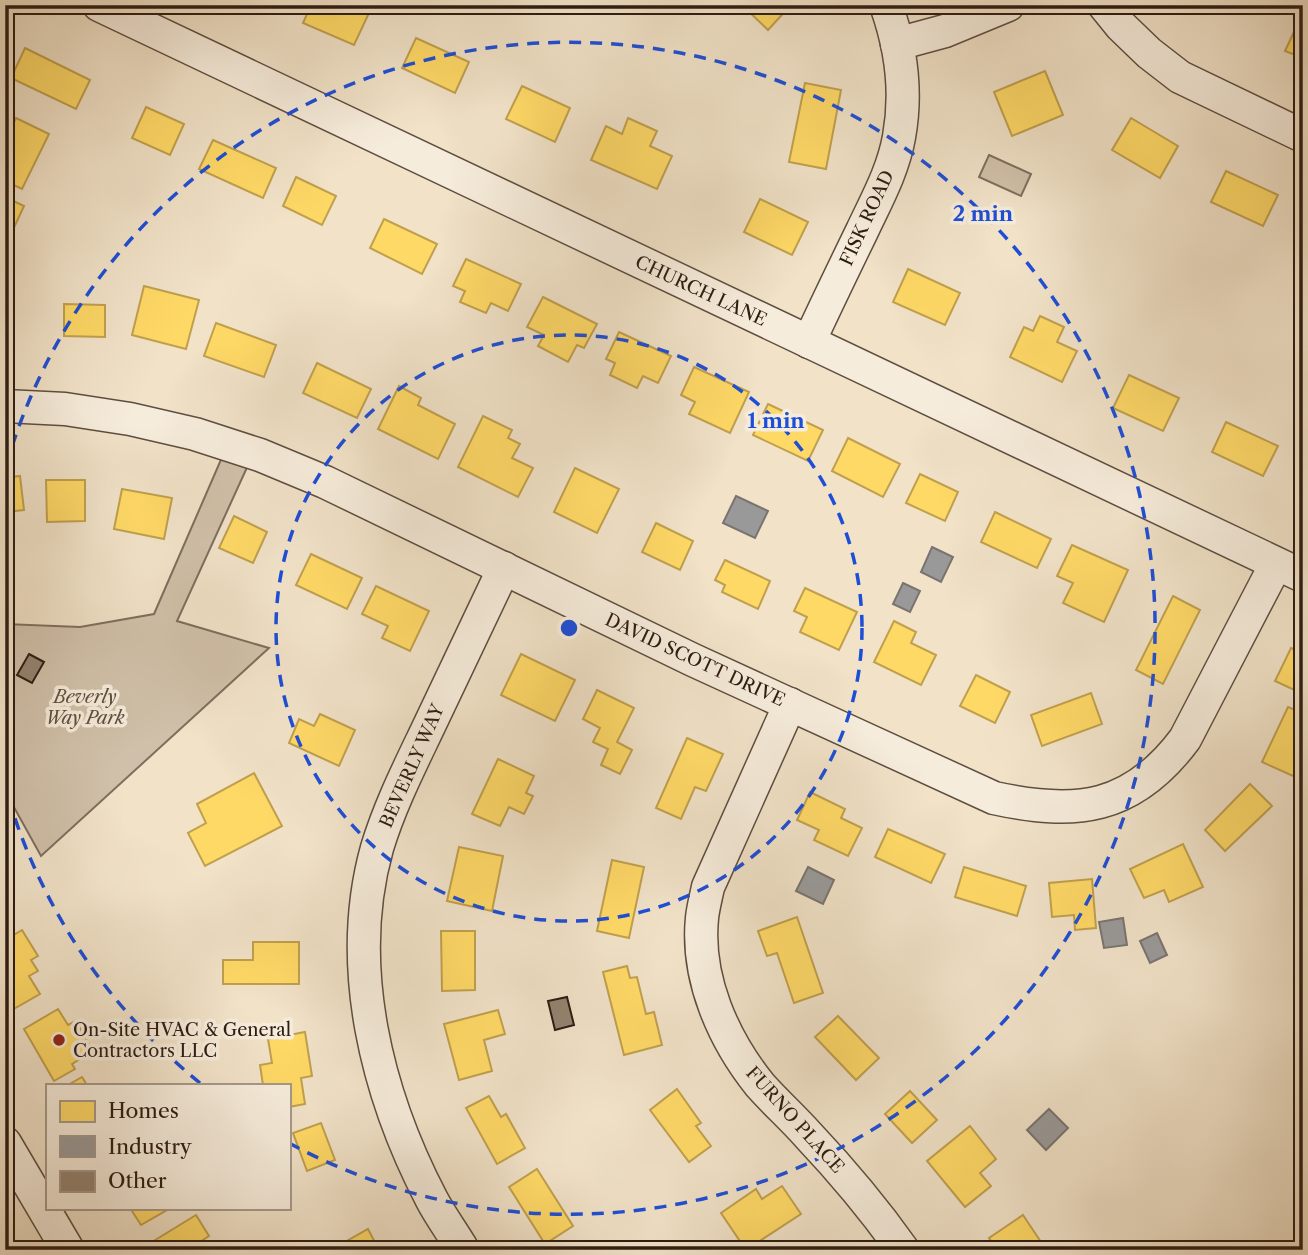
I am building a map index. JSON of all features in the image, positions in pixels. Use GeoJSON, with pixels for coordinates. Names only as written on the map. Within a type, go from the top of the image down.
{"type":"FeatureCollection","features":[{"type":"Feature","properties":{"kind":"street","name":"CHURCH LANE"},"geometry":{"type":"LineString","coordinates":[[99,5],[1289,570]]}},
{"type":"Feature","properties":{"kind":"street","name":"FISK ROAD"},"geometry":{"type":"LineString","coordinates":[[809,342],[889,174],[899,137],[902,98],[897,44],[886,5]]}},
{"type":"Feature","properties":{"kind":"street"},"geometry":{"type":"LineString","coordinates":[[897,44],[945,31],[1008,5]]}},
{"type":"Feature","properties":{"kind":"street"},"geometry":{"type":"LineString","coordinates":[[1104,5],[1149,53],[1180,77],[1303,136]]}},
{"type":"Feature","properties":{"kind":"street","name":"DAVID SCOTT DRIVE"},"geometry":{"type":"LineString","coordinates":[[5,406],[65,409],[130,419],[195,434],[260,455],[325,482],[790,704],[994,797],[1041,806],[1063,807],[1096,803],[1126,793],[1152,777],[1185,739],[1289,570]]}},
{"type":"Feature","properties":{"kind":"street","name":"BEVERLY WAY"},"geometry":{"type":"LineString","coordinates":[[463,1250],[433,1203],[387,1095],[373,1040],[366,986],[364,950],[367,899],[377,849],[392,803],[504,568]]}},
{"type":"Feature","properties":{"kind":"street","name":"FURNO PLACE"},"geometry":{"type":"LineString","coordinates":[[790,704],[708,887],[702,929],[702,952],[708,986],[720,1021],[738,1055],[862,1195],[889,1245]]}},
{"type":"Feature","properties":{"kind":"street"},"geometry":{"type":"LineString","coordinates":[[5,1143],[68,1250]]}},
{"type":"Feature","properties":{"kind":"green space"},"geometry":{"type":"Polygon","coordinates":[[[989,155],[1031,174],[1021,196],[979,177],[989,155]]]}},
{"type":"Feature","properties":{"kind":"green space","name":"Beverly Way Park"},"geometry":{"type":"Polygon","coordinates":[[[223,455],[249,463],[177,621],[269,648],[41,856],[5,791],[5,624],[80,627],[154,614],[223,455]]]}},
{"type":"Feature","properties":{"kind":"building: Homes"},"geometry":{"type":"Polygon","coordinates":[[[311,5],[352,5],[369,13],[354,45],[303,23],[311,5]]]}},
{"type":"Feature","properties":{"kind":"building: Homes"},"geometry":{"type":"Polygon","coordinates":[[[742,5],[791,5],[768,30],[742,5]]]}},
{"type":"Feature","properties":{"kind":"building: Homes"},"geometry":{"type":"Polygon","coordinates":[[[1300,19],[1303,20],[1303,58],[1285,51],[1300,19]]]}},
{"type":"Feature","properties":{"kind":"building: Homes"},"geometry":{"type":"Polygon","coordinates":[[[416,38],[469,62],[455,93],[402,68],[416,38]]]}},
{"type":"Feature","properties":{"kind":"building: Homes"},"geometry":{"type":"Polygon","coordinates":[[[25,48],[90,80],[76,109],[11,78],[25,48]]]}},
{"type":"Feature","properties":{"kind":"building: Homes"},"geometry":{"type":"Polygon","coordinates":[[[1045,71],[1063,115],[1012,136],[994,92],[1045,71]]]}},
{"type":"Feature","properties":{"kind":"building: Homes"},"geometry":{"type":"Polygon","coordinates":[[[805,83],[841,90],[826,169],[789,162],[805,83]]]}},
{"type":"Feature","properties":{"kind":"building: Homes"},"geometry":{"type":"Polygon","coordinates":[[[522,86],[570,108],[555,142],[506,119],[522,86]]]}},
{"type":"Feature","properties":{"kind":"building: Homes"},"geometry":{"type":"Polygon","coordinates":[[[146,107],[184,124],[170,155],[132,138],[146,107]]]}},
{"type":"Feature","properties":{"kind":"building: Homes"},"geometry":{"type":"Polygon","coordinates":[[[16,118],[49,134],[22,189],[5,181],[5,141],[16,118]]]}},
{"type":"Feature","properties":{"kind":"building: Homes"},"geometry":{"type":"Polygon","coordinates":[[[628,118],[657,131],[650,146],[672,156],[657,189],[591,160],[606,126],[622,134],[628,118]]]}},
{"type":"Feature","properties":{"kind":"building: Homes"},"geometry":{"type":"Polygon","coordinates":[[[1131,118],[1178,146],[1160,178],[1112,150],[1131,118]]]}},
{"type":"Feature","properties":{"kind":"building: Homes"},"geometry":{"type":"Polygon","coordinates":[[[213,140],[276,168],[263,198],[199,169],[213,140]]]}},
{"type":"Feature","properties":{"kind":"building: Homes"},"geometry":{"type":"Polygon","coordinates":[[[1226,171],[1278,195],[1263,226],[1211,202],[1226,171]]]}},
{"type":"Feature","properties":{"kind":"building: Homes"},"geometry":{"type":"Polygon","coordinates":[[[296,177],[336,196],[322,225],[283,206],[296,177]]]}},
{"type":"Feature","properties":{"kind":"building: Homes"},"geometry":{"type":"Polygon","coordinates":[[[5,197],[24,206],[6,245],[5,245],[5,197]]]}},
{"type":"Feature","properties":{"kind":"building: Homes"},"geometry":{"type":"Polygon","coordinates":[[[760,199],[808,222],[792,255],[744,232],[760,199]]]}},
{"type":"Feature","properties":{"kind":"building: Homes"},"geometry":{"type":"Polygon","coordinates":[[[384,219],[437,244],[422,274],[370,248],[384,219]]]}},
{"type":"Feature","properties":{"kind":"building: Homes"},"geometry":{"type":"Polygon","coordinates":[[[466,259],[521,284],[508,311],[491,303],[486,313],[460,302],[465,291],[453,286],[466,259]]]}},
{"type":"Feature","properties":{"kind":"building: Homes"},"geometry":{"type":"Polygon","coordinates":[[[908,269],[960,293],[945,325],[893,302],[908,269]]]}},
{"type":"Feature","properties":{"kind":"building: Homes"},"geometry":{"type":"Polygon","coordinates":[[[144,286],[199,300],[186,349],[132,335],[144,286]]]}},
{"type":"Feature","properties":{"kind":"building: Homes"},"geometry":{"type":"Polygon","coordinates":[[[543,297],[597,324],[584,348],[577,345],[568,362],[538,346],[544,335],[527,327],[543,297]]]}},
{"type":"Feature","properties":{"kind":"building: Homes"},"geometry":{"type":"Polygon","coordinates":[[[64,304],[105,305],[105,337],[64,336],[64,304]]]}},
{"type":"Feature","properties":{"kind":"building: Homes"},"geometry":{"type":"Polygon","coordinates":[[[1040,316],[1064,327],[1057,342],[1077,351],[1062,382],[1010,357],[1024,327],[1033,331],[1040,316]]]}},
{"type":"Feature","properties":{"kind":"building: Homes"},"geometry":{"type":"Polygon","coordinates":[[[216,323],[276,345],[264,377],[204,356],[216,323]]]}},
{"type":"Feature","properties":{"kind":"building: Homes"},"geometry":{"type":"Polygon","coordinates":[[[619,332],[671,356],[658,383],[643,376],[637,388],[610,375],[615,363],[606,359],[619,332]]]}},
{"type":"Feature","properties":{"kind":"building: Homes"},"geometry":{"type":"Polygon","coordinates":[[[317,363],[371,389],[357,418],[303,393],[317,363]]]}},
{"type":"Feature","properties":{"kind":"building: Homes"},"geometry":{"type":"Polygon","coordinates":[[[694,367],[749,392],[730,433],[689,414],[695,402],[681,395],[694,367]]]}},
{"type":"Feature","properties":{"kind":"building: Homes"},"geometry":{"type":"Polygon","coordinates":[[[1129,375],[1179,398],[1163,431],[1113,408],[1129,375]]]}},
{"type":"Feature","properties":{"kind":"building: Homes"},"geometry":{"type":"Polygon","coordinates":[[[399,386],[421,398],[418,405],[455,424],[438,459],[378,429],[399,386]]]}},
{"type":"Feature","properties":{"kind":"building: Homes"},"geometry":{"type":"Polygon","coordinates":[[[768,404],[823,430],[808,461],[753,435],[768,404]]]}},
{"type":"Feature","properties":{"kind":"building: Homes"},"geometry":{"type":"Polygon","coordinates":[[[483,416],[512,430],[508,438],[520,444],[512,458],[533,468],[518,497],[458,467],[483,416]]]}},
{"type":"Feature","properties":{"kind":"building: Homes"},"geometry":{"type":"Polygon","coordinates":[[[1226,422],[1278,446],[1263,476],[1212,452],[1226,422]]]}},
{"type":"Feature","properties":{"kind":"building: Homes"},"geometry":{"type":"Polygon","coordinates":[[[848,438],[900,464],[883,497],[832,471],[848,438]]]}},
{"type":"Feature","properties":{"kind":"building: Homes"},"geometry":{"type":"Polygon","coordinates":[[[575,468],[619,489],[597,533],[554,512],[575,468]]]}},
{"type":"Feature","properties":{"kind":"building: Homes"},"geometry":{"type":"Polygon","coordinates":[[[920,474],[958,492],[945,521],[906,503],[920,474]]]}},
{"type":"Feature","properties":{"kind":"building: Homes"},"geometry":{"type":"Polygon","coordinates":[[[20,476],[24,510],[5,512],[5,478],[20,476]]]}},
{"type":"Feature","properties":{"kind":"building: Homes"},"geometry":{"type":"Polygon","coordinates":[[[46,480],[85,480],[85,521],[47,522],[46,480]]]}},
{"type":"Feature","properties":{"kind":"building: Homes"},"geometry":{"type":"Polygon","coordinates":[[[122,489],[172,498],[164,539],[114,529],[122,489]]]}},
{"type":"Feature","properties":{"kind":"building: Homes"},"geometry":{"type":"Polygon","coordinates":[[[995,512],[1051,539],[1037,568],[981,542],[995,512]]]}},
{"type":"Feature","properties":{"kind":"building: Homes"},"geometry":{"type":"Polygon","coordinates":[[[234,516],[267,532],[253,563],[219,548],[234,516]]]}},
{"type":"Feature","properties":{"kind":"building: Homes"},"geometry":{"type":"Polygon","coordinates":[[[656,523],[693,541],[680,570],[642,552],[656,523]]]}},
{"type":"Feature","properties":{"kind":"building: Homes"},"geometry":{"type":"Polygon","coordinates":[[[1072,545],[1128,570],[1104,622],[1063,603],[1073,583],[1057,576],[1072,545]]]}},
{"type":"Feature","properties":{"kind":"building: Homes"},"geometry":{"type":"Polygon","coordinates":[[[311,554],[362,578],[347,609],[296,585],[311,554]]]}},
{"type":"Feature","properties":{"kind":"building: Homes"},"geometry":{"type":"Polygon","coordinates":[[[725,560],[770,581],[758,609],[722,592],[725,585],[715,580],[725,560]]]}},
{"type":"Feature","properties":{"kind":"building: Homes"},"geometry":{"type":"Polygon","coordinates":[[[376,586],[429,611],[410,651],[382,638],[388,626],[362,614],[376,586]]]}},
{"type":"Feature","properties":{"kind":"building: Homes"},"geometry":{"type":"Polygon","coordinates":[[[805,588],[857,612],[839,650],[800,632],[807,617],[794,611],[805,588]]]}},
{"type":"Feature","properties":{"kind":"building: Homes"},"geometry":{"type":"Polygon","coordinates":[[[1173,596],[1200,610],[1163,684],[1136,670],[1173,596]]]}},
{"type":"Feature","properties":{"kind":"building: Homes"},"geometry":{"type":"Polygon","coordinates":[[[894,621],[916,632],[911,643],[936,655],[921,685],[874,662],[894,621]]]}},
{"type":"Feature","properties":{"kind":"building: Homes"},"geometry":{"type":"Polygon","coordinates":[[[1291,648],[1303,653],[1303,694],[1275,681],[1291,648]]]}},
{"type":"Feature","properties":{"kind":"building: Homes"},"geometry":{"type":"Polygon","coordinates":[[[521,654],[575,680],[555,721],[501,695],[521,654]]]}},
{"type":"Feature","properties":{"kind":"building: Homes"},"geometry":{"type":"Polygon","coordinates":[[[976,675],[1010,692],[995,723],[960,706],[976,675]]]}},
{"type":"Feature","properties":{"kind":"building: Homes"},"geometry":{"type":"Polygon","coordinates":[[[597,690],[634,708],[617,742],[632,750],[620,774],[601,765],[608,749],[593,742],[600,728],[583,719],[597,690]]]}},
{"type":"Feature","properties":{"kind":"building: Homes"},"geometry":{"type":"Polygon","coordinates":[[[1091,693],[1102,724],[1042,746],[1031,715],[1091,693]]]}},
{"type":"Feature","properties":{"kind":"building: Homes"},"geometry":{"type":"Polygon","coordinates":[[[1288,707],[1303,713],[1303,757],[1293,776],[1262,762],[1288,707]]]}},
{"type":"Feature","properties":{"kind":"building: Homes"},"geometry":{"type":"Polygon","coordinates":[[[320,714],[355,730],[339,766],[289,743],[299,719],[314,726],[320,714]]]}},
{"type":"Feature","properties":{"kind":"building: Homes"},"geometry":{"type":"Polygon","coordinates":[[[687,738],[723,754],[706,791],[695,787],[681,819],[656,808],[687,738]]]}},
{"type":"Feature","properties":{"kind":"building: Homes"},"geometry":{"type":"Polygon","coordinates":[[[498,759],[534,776],[526,793],[533,796],[524,814],[509,807],[500,826],[472,814],[498,759]]]}},
{"type":"Feature","properties":{"kind":"building: Homes"},"geometry":{"type":"Polygon","coordinates":[[[254,773],[282,826],[205,866],[188,833],[206,823],[197,804],[254,773]]]}},
{"type":"Feature","properties":{"kind":"building: Homes"},"geometry":{"type":"Polygon","coordinates":[[[1250,784],[1272,806],[1225,851],[1205,830],[1250,784]]]}},
{"type":"Feature","properties":{"kind":"building: Homes"},"geometry":{"type":"Polygon","coordinates":[[[810,792],[845,809],[841,818],[862,828],[848,856],[814,840],[819,830],[797,820],[810,792]]]}},
{"type":"Feature","properties":{"kind":"building: Homes"},"geometry":{"type":"Polygon","coordinates":[[[888,829],[945,854],[931,883],[875,857],[888,829]]]}},
{"type":"Feature","properties":{"kind":"building: Homes"},"geometry":{"type":"Polygon","coordinates":[[[1183,844],[1203,887],[1169,902],[1164,890],[1144,898],[1130,869],[1183,844]]]}},
{"type":"Feature","properties":{"kind":"building: Homes"},"geometry":{"type":"Polygon","coordinates":[[[459,847],[503,856],[492,911],[447,901],[459,847]]]}},
{"type":"Feature","properties":{"kind":"building: Homes"},"geometry":{"type":"Polygon","coordinates":[[[612,860],[644,867],[629,938],[597,931],[612,860]]]}},
{"type":"Feature","properties":{"kind":"building: Homes"},"geometry":{"type":"Polygon","coordinates":[[[964,867],[1026,886],[1017,916],[955,897],[964,867]]]}},
{"type":"Feature","properties":{"kind":"building: Homes"},"geometry":{"type":"Polygon","coordinates":[[[1092,879],[1096,928],[1075,930],[1074,915],[1052,917],[1049,883],[1092,879]]]}},
{"type":"Feature","properties":{"kind":"building: Homes"},"geometry":{"type":"Polygon","coordinates":[[[797,917],[823,993],[794,1003],[777,953],[767,956],[758,931],[797,917]]]}},
{"type":"Feature","properties":{"kind":"building: Homes"},"geometry":{"type":"Polygon","coordinates":[[[22,930],[38,956],[31,960],[38,971],[29,976],[40,994],[12,1010],[5,998],[5,940],[22,930]]]}},
{"type":"Feature","properties":{"kind":"building: Homes"},"geometry":{"type":"Polygon","coordinates":[[[441,931],[475,931],[475,990],[442,991],[441,931]]]}},
{"type":"Feature","properties":{"kind":"building: Homes"},"geometry":{"type":"Polygon","coordinates":[[[253,942],[299,942],[299,984],[223,984],[223,960],[253,960],[253,942]]]}},
{"type":"Feature","properties":{"kind":"building: Homes"},"geometry":{"type":"Polygon","coordinates":[[[627,966],[630,978],[637,977],[646,1014],[654,1012],[662,1045],[624,1055],[603,972],[627,966]]]}},
{"type":"Feature","properties":{"kind":"building: Homes","name":"On-Site HVAC & General Contractors LLC"},"geometry":{"type":"Polygon","coordinates":[[[58,1009],[68,1025],[76,1021],[93,1051],[72,1064],[75,1069],[54,1081],[24,1029],[58,1009]]]}},
{"type":"Feature","properties":{"kind":"building: Homes"},"geometry":{"type":"Polygon","coordinates":[[[498,1010],[505,1034],[484,1040],[492,1071],[459,1080],[444,1024],[498,1010]]]}},
{"type":"Feature","properties":{"kind":"building: Homes"},"geometry":{"type":"Polygon","coordinates":[[[838,1016],[879,1058],[856,1080],[815,1037],[838,1016]]]}},
{"type":"Feature","properties":{"kind":"building: Homes"},"geometry":{"type":"Polygon","coordinates":[[[305,1032],[312,1076],[301,1078],[305,1104],[290,1107],[290,1084],[263,1084],[260,1065],[272,1063],[268,1039],[305,1032]]]}},
{"type":"Feature","properties":{"kind":"building: Homes"},"geometry":{"type":"Polygon","coordinates":[[[82,1077],[86,1084],[70,1084],[82,1077]]]}},
{"type":"Feature","properties":{"kind":"building: Homes"},"geometry":{"type":"Polygon","coordinates":[[[677,1089],[701,1123],[696,1126],[711,1146],[689,1162],[650,1110],[677,1089]]]}},
{"type":"Feature","properties":{"kind":"building: Homes"},"geometry":{"type":"Polygon","coordinates":[[[910,1091],[937,1120],[912,1143],[885,1114],[910,1091]]]}},
{"type":"Feature","properties":{"kind":"building: Homes"},"geometry":{"type":"Polygon","coordinates":[[[489,1096],[501,1117],[506,1114],[525,1148],[497,1164],[466,1108],[489,1096]]]}},
{"type":"Feature","properties":{"kind":"building: Homes"},"geometry":{"type":"Polygon","coordinates":[[[321,1123],[335,1160],[307,1171],[293,1133],[321,1123]]]}},
{"type":"Feature","properties":{"kind":"building: Homes"},"geometry":{"type":"Polygon","coordinates":[[[970,1126],[996,1159],[980,1173],[991,1186],[965,1207],[927,1161],[970,1126]]]}},
{"type":"Feature","properties":{"kind":"building: Homes"},"geometry":{"type":"Polygon","coordinates":[[[537,1169],[573,1226],[545,1244],[509,1187],[537,1169]]]}},
{"type":"Feature","properties":{"kind":"building: Homes"},"geometry":{"type":"Polygon","coordinates":[[[782,1186],[801,1214],[746,1250],[721,1213],[756,1189],[762,1199],[782,1186]]]}},
{"type":"Feature","properties":{"kind":"building: Homes"},"geometry":{"type":"Polygon","coordinates":[[[131,1210],[167,1210],[141,1225],[131,1210]]]}},
{"type":"Feature","properties":{"kind":"building: Homes"},"geometry":{"type":"Polygon","coordinates":[[[196,1215],[209,1236],[191,1248],[192,1250],[150,1250],[147,1245],[196,1215]]]}},
{"type":"Feature","properties":{"kind":"building: Homes"},"geometry":{"type":"Polygon","coordinates":[[[1023,1215],[1041,1242],[1033,1250],[997,1250],[989,1238],[1023,1215]]]}},
{"type":"Feature","properties":{"kind":"building: Homes"},"geometry":{"type":"Polygon","coordinates":[[[368,1229],[379,1250],[331,1250],[368,1229]]]}},
{"type":"Feature","properties":{"kind":"building: Homes"},"geometry":{"type":"Polygon","coordinates":[[[696,1242],[702,1250],[686,1250],[696,1242]]]}},
{"type":"Feature","properties":{"kind":"building: Industry"},"geometry":{"type":"Polygon","coordinates":[[[736,496],[768,511],[755,538],[723,523],[736,496]]]}},
{"type":"Feature","properties":{"kind":"building: Industry"},"geometry":{"type":"Polygon","coordinates":[[[932,547],[953,557],[941,582],[921,572],[932,547]]]}},
{"type":"Feature","properties":{"kind":"building: Industry"},"geometry":{"type":"Polygon","coordinates":[[[903,583],[920,591],[910,612],[893,604],[903,583]]]}},
{"type":"Feature","properties":{"kind":"building: Industry"},"geometry":{"type":"Polygon","coordinates":[[[808,867],[834,880],[823,904],[796,891],[808,867]]]}},
{"type":"Feature","properties":{"kind":"building: Industry"},"geometry":{"type":"Polygon","coordinates":[[[1123,918],[1127,945],[1104,948],[1099,922],[1123,918]]]}},
{"type":"Feature","properties":{"kind":"building: Industry"},"geometry":{"type":"Polygon","coordinates":[[[1157,933],[1167,955],[1150,963],[1140,941],[1157,933]]]}},
{"type":"Feature","properties":{"kind":"building: Industry"},"geometry":{"type":"Polygon","coordinates":[[[1049,1109],[1068,1128],[1046,1150],[1027,1130],[1049,1109]]]}},
{"type":"Feature","properties":{"kind":"building: Other"},"geometry":{"type":"Polygon","coordinates":[[[29,654],[44,662],[32,683],[17,675],[29,654]]]}},
{"type":"Feature","properties":{"kind":"building: Other"},"geometry":{"type":"Polygon","coordinates":[[[567,997],[574,1025],[555,1030],[548,1001],[567,997]]]}},
{"type":"Feature","properties":{"kind":"place","name":"On-Site HVAC & General Contractors LLC"},"geometry":{"type":"Point","coordinates":[59,1040]}}]}
